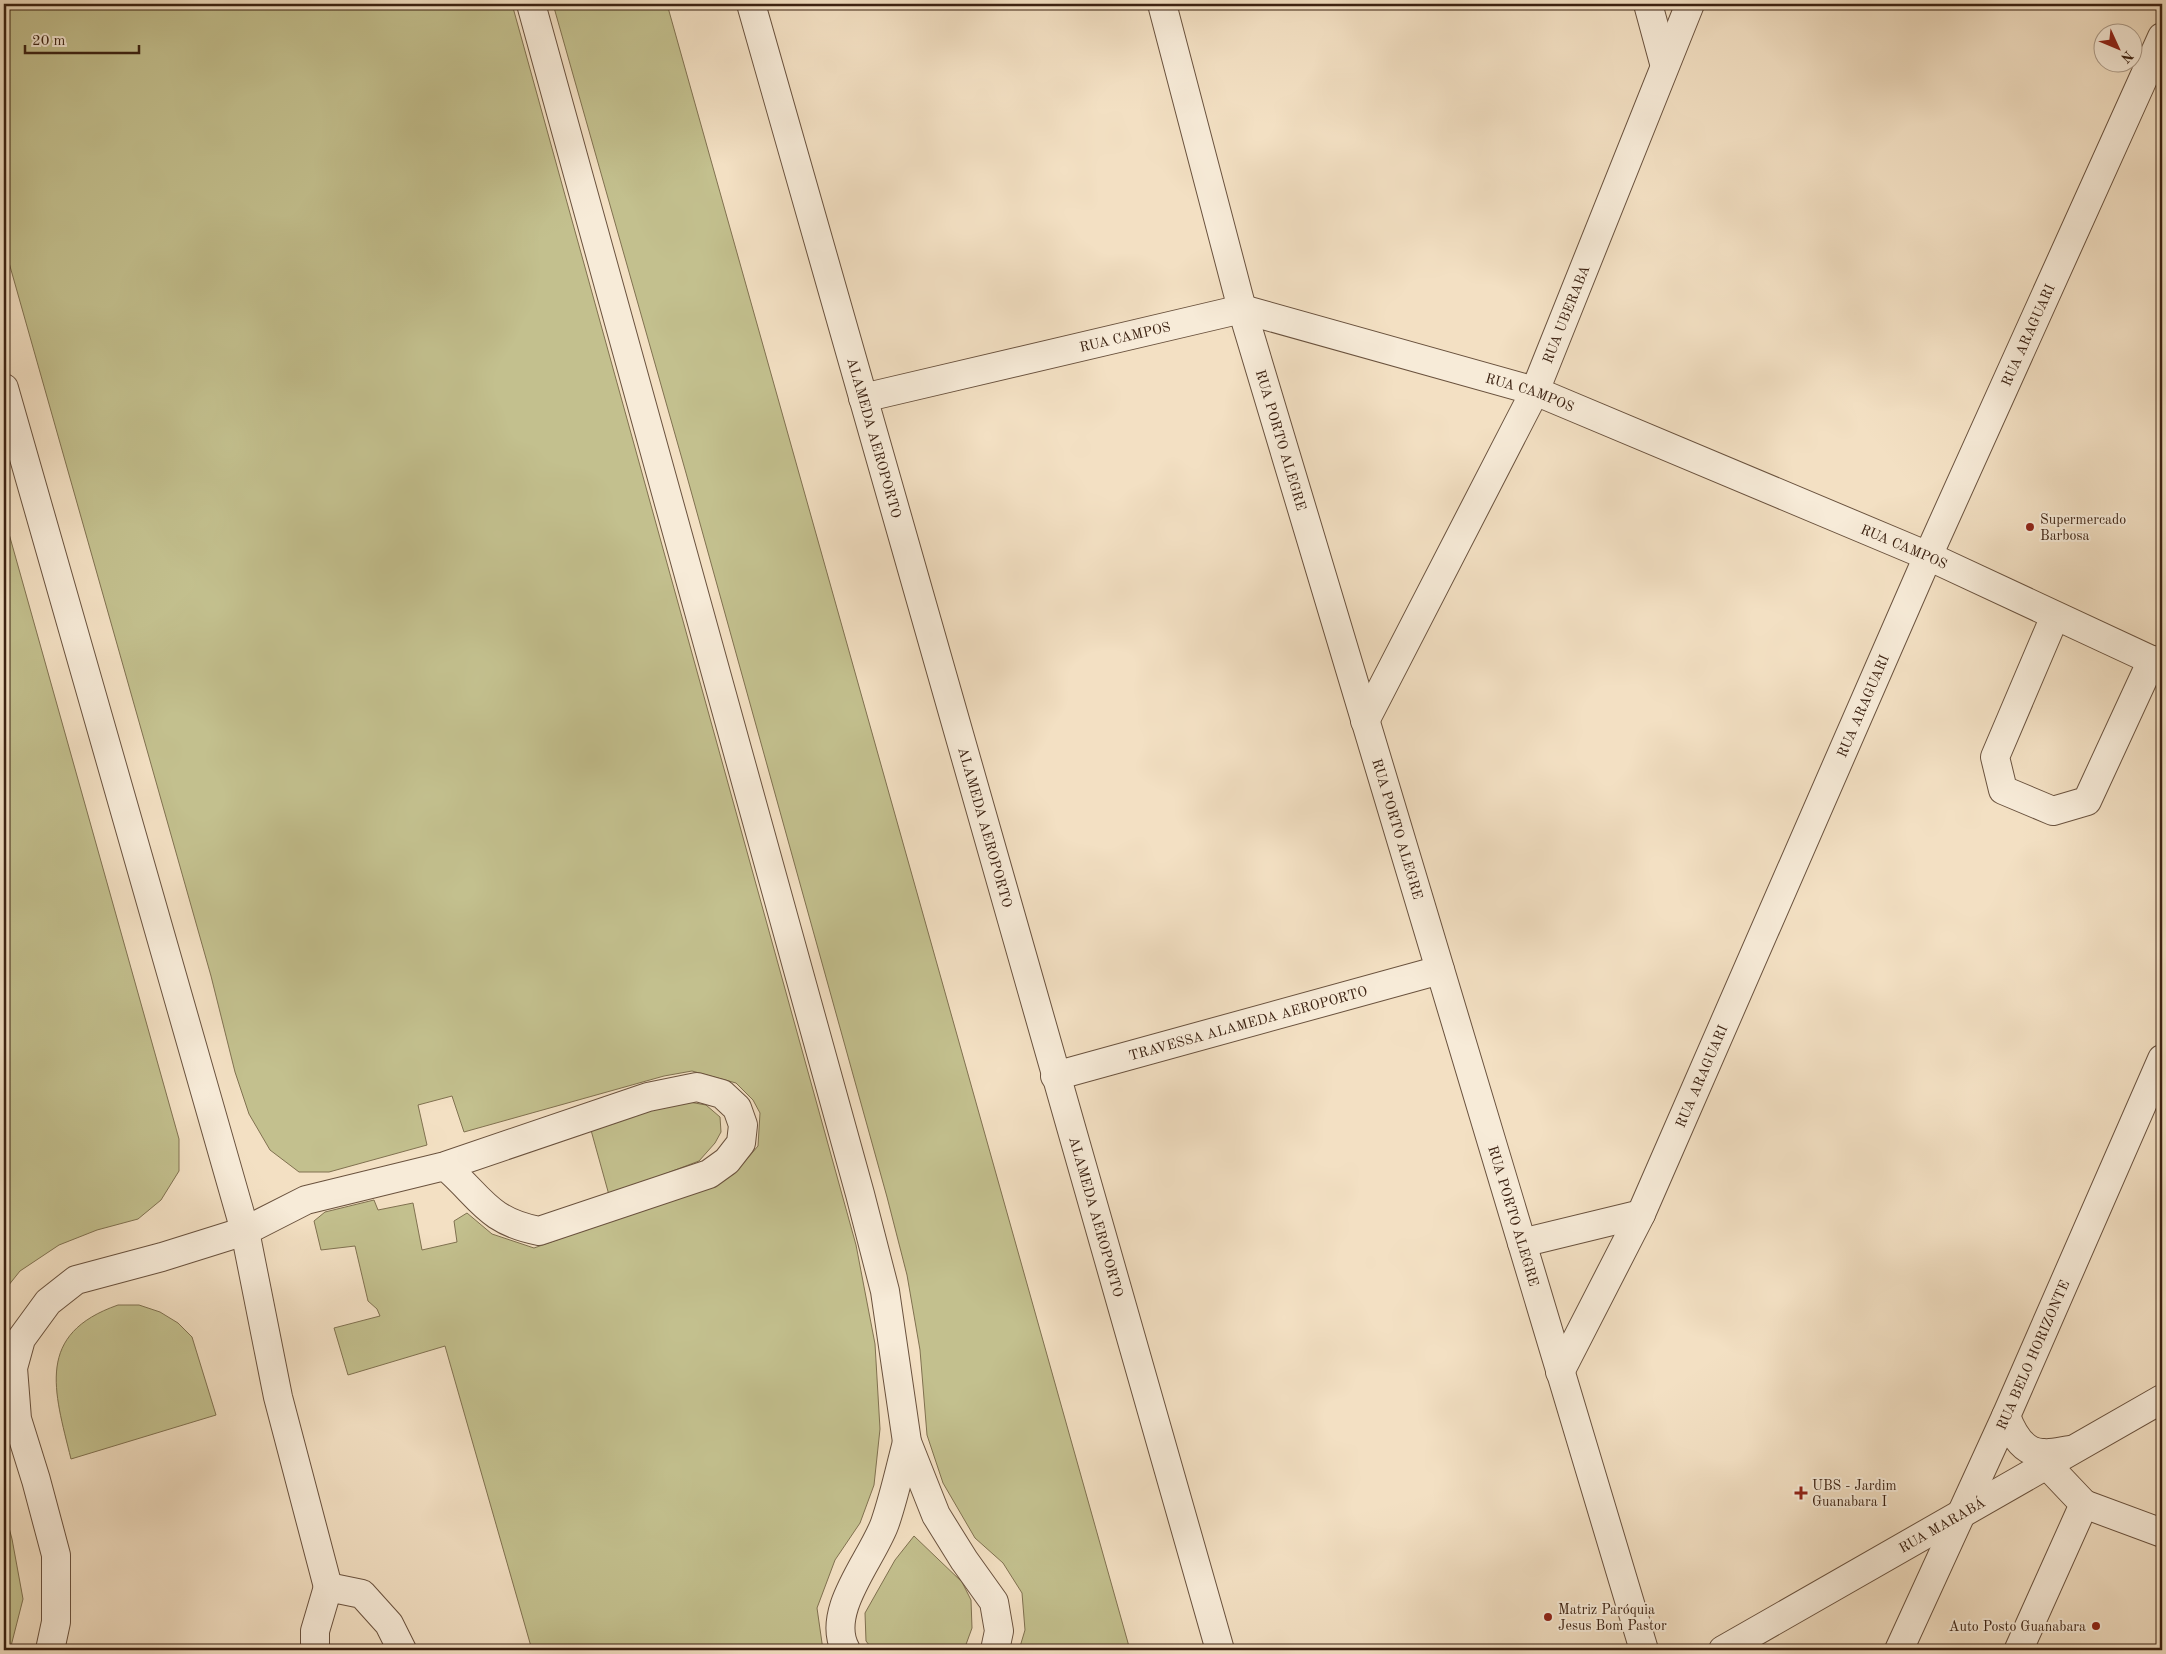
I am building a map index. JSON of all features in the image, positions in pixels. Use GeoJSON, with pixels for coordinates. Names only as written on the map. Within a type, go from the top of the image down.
{"type":"FeatureCollection","features":[{"type":"Feature","properties":{"kind":"street"},"geometry":{"type":"LineString","coordinates":[[531,4],[860,1194],[885,1291],[908,1442],[936,1515],[964,1560],[994,1602],[999,1631],[995,1650]]}},
{"type":"Feature","properties":{"kind":"street","name":"ALAMEDA AEROPORTO"},"geometry":{"type":"LineString","coordinates":[[751,4],[1220,1650]]}},
{"type":"Feature","properties":{"kind":"street","name":"RUA PORTO ALEGRE"},"geometry":{"type":"LineString","coordinates":[[1162,4],[1242,309],[1644,1650]]}},
{"type":"Feature","properties":{"kind":"street"},"geometry":{"type":"LineString","coordinates":[[1648,4],[1664,63]]}},
{"type":"Feature","properties":{"kind":"street","name":"RUA UBERABA"},"geometry":{"type":"LineString","coordinates":[[1365,721],[1535,390],[1664,63],[1690,4]]}},
{"type":"Feature","properties":{"kind":"street","name":"RUA ARAGUARI"},"geometry":{"type":"LineString","coordinates":[[1560,1372],[1641,1214],[1928,556],[2162,37]]}},
{"type":"Feature","properties":{"kind":"street","name":"RUA CAMPOS"},"geometry":{"type":"LineString","coordinates":[[863,398],[1242,309],[1535,390],[1928,556],[2157,662]]}},
{"type":"Feature","properties":{"kind":"street"},"geometry":{"type":"LineString","coordinates":[[4,388],[244,1231],[278,1397],[328,1587],[315,1631],[315,1650]]}},
{"type":"Feature","properties":{"kind":"street"},"geometry":{"type":"LineString","coordinates":[[2055,616],[1995,757],[2003,790],[2054,811],[2087,801],[2157,662]]}},
{"type":"Feature","properties":{"kind":"street","name":"TRAVESSA ALAMEDA AEROPORTO"},"geometry":{"type":"LineString","coordinates":[[1055,1076],[1440,970]]}},
{"type":"Feature","properties":{"kind":"street","name":"RUA BELO HORIZONTE"},"geometry":{"type":"LineString","coordinates":[[1899,1650],[2006,1416],[2162,1059]]}},
{"type":"Feature","properties":{"kind":"street"},"geometry":{"type":"LineString","coordinates":[[50,1650],[56,1622],[56,1555],[17,1419],[13,1368],[20,1339],[48,1302],[76,1280],[162,1257],[244,1231],[306,1200],[446,1166],[648,1096],[697,1087],[722,1094],[736,1108],[743,1125],[741,1143],[728,1160],[709,1174],[538,1231],[517,1227],[500,1219],[470,1192],[446,1166]]}},
{"type":"Feature","properties":{"kind":"street"},"geometry":{"type":"LineString","coordinates":[[1522,1244],[1641,1214]]}},
{"type":"Feature","properties":{"kind":"street","name":"RUA MARABÁ"},"geometry":{"type":"LineString","coordinates":[[1723,1650],[2162,1399]]}},
{"type":"Feature","properties":{"kind":"street"},"geometry":{"type":"LineString","coordinates":[[2006,1416],[2013,1433],[2024,1445],[2041,1454],[2073,1450]]}},
{"type":"Feature","properties":{"kind":"street"},"geometry":{"type":"LineString","coordinates":[[846,1650],[842,1644],[841,1616],[858,1573],[884,1525],[908,1442]]}},
{"type":"Feature","properties":{"kind":"street"},"geometry":{"type":"LineString","coordinates":[[2047,1465],[2084,1504],[2162,1533]]}},
{"type":"Feature","properties":{"kind":"street"},"geometry":{"type":"LineString","coordinates":[[2021,1650],[2084,1504]]}},
{"type":"Feature","properties":{"kind":"street"},"geometry":{"type":"LineString","coordinates":[[328,1587],[362,1594],[389,1624],[402,1650]]}},
{"type":"Feature","properties":{"kind":"shaded area"},"geometry":{"type":"Polygon","coordinates":[[[4,4],[512,4],[856,1245],[875,1344],[880,1429],[874,1485],[860,1523],[835,1560],[817,1608],[823,1650],[532,1650],[445,1346],[348,1375],[334,1328],[380,1316],[377,1309],[368,1301],[355,1246],[321,1250],[314,1221],[325,1212],[374,1200],[378,1210],[413,1203],[422,1250],[457,1242],[454,1221],[467,1213],[492,1234],[534,1248],[681,1196],[734,1174],[758,1146],[760,1113],[753,1100],[736,1083],[692,1071],[664,1076],[464,1132],[452,1096],[418,1105],[427,1145],[329,1172],[299,1172],[270,1150],[249,1114],[235,1072],[211,976],[4,245],[4,4]]]}},
{"type":"Feature","properties":{"kind":"shaded area"},"geometry":{"type":"Polygon","coordinates":[[[553,4],[667,4],[1130,1650],[1019,1650],[1025,1630],[1022,1593],[1003,1563],[975,1538],[943,1483],[927,1435],[920,1350],[907,1275],[887,1197],[686,473],[553,4]]]}},
{"type":"Feature","properties":{"kind":"shaded area"},"geometry":{"type":"Polygon","coordinates":[[[4,516],[179,1139],[179,1171],[161,1200],[138,1219],[97,1230],[59,1245],[20,1271],[4,1291],[4,516]]]}},
{"type":"Feature","properties":{"kind":"shaded area"},"geometry":{"type":"Polygon","coordinates":[[[678,1100],[706,1105],[720,1117],[721,1132],[715,1143],[699,1161],[609,1195],[589,1123],[678,1100]]]}},
{"type":"Feature","properties":{"kind":"shaded area"},"geometry":{"type":"Polygon","coordinates":[[[118,1305],[139,1305],[160,1312],[178,1323],[192,1337],[216,1415],[71,1459],[57,1388],[57,1367],[62,1348],[73,1332],[91,1317],[118,1305]]]}},
{"type":"Feature","properties":{"kind":"shaded area"},"geometry":{"type":"Polygon","coordinates":[[[4,1509],[12,1539],[23,1599],[10,1650],[4,1650],[4,1509]]]}},
{"type":"Feature","properties":{"kind":"shaded area"},"geometry":{"type":"Polygon","coordinates":[[[914,1536],[962,1582],[971,1600],[972,1628],[964,1650],[873,1650],[866,1641],[865,1613],[895,1560],[914,1536]]]}},
{"type":"Feature","properties":{"kind":"place","name":"Supermercado Barbosa"},"geometry":{"type":"Point","coordinates":[2030,527]}},
{"type":"Feature","properties":{"kind":"place","name":"UBS - Jardim Guanabara I"},"geometry":{"type":"Point","coordinates":[1801,1493]}},
{"type":"Feature","properties":{"kind":"place","name":"Matriz Paróquia Jesus Bom Pastor"},"geometry":{"type":"Point","coordinates":[1548,1617]}},
{"type":"Feature","properties":{"kind":"place","name":"Auto Posto Guanabara"},"geometry":{"type":"Point","coordinates":[2096,1626]}}]}
